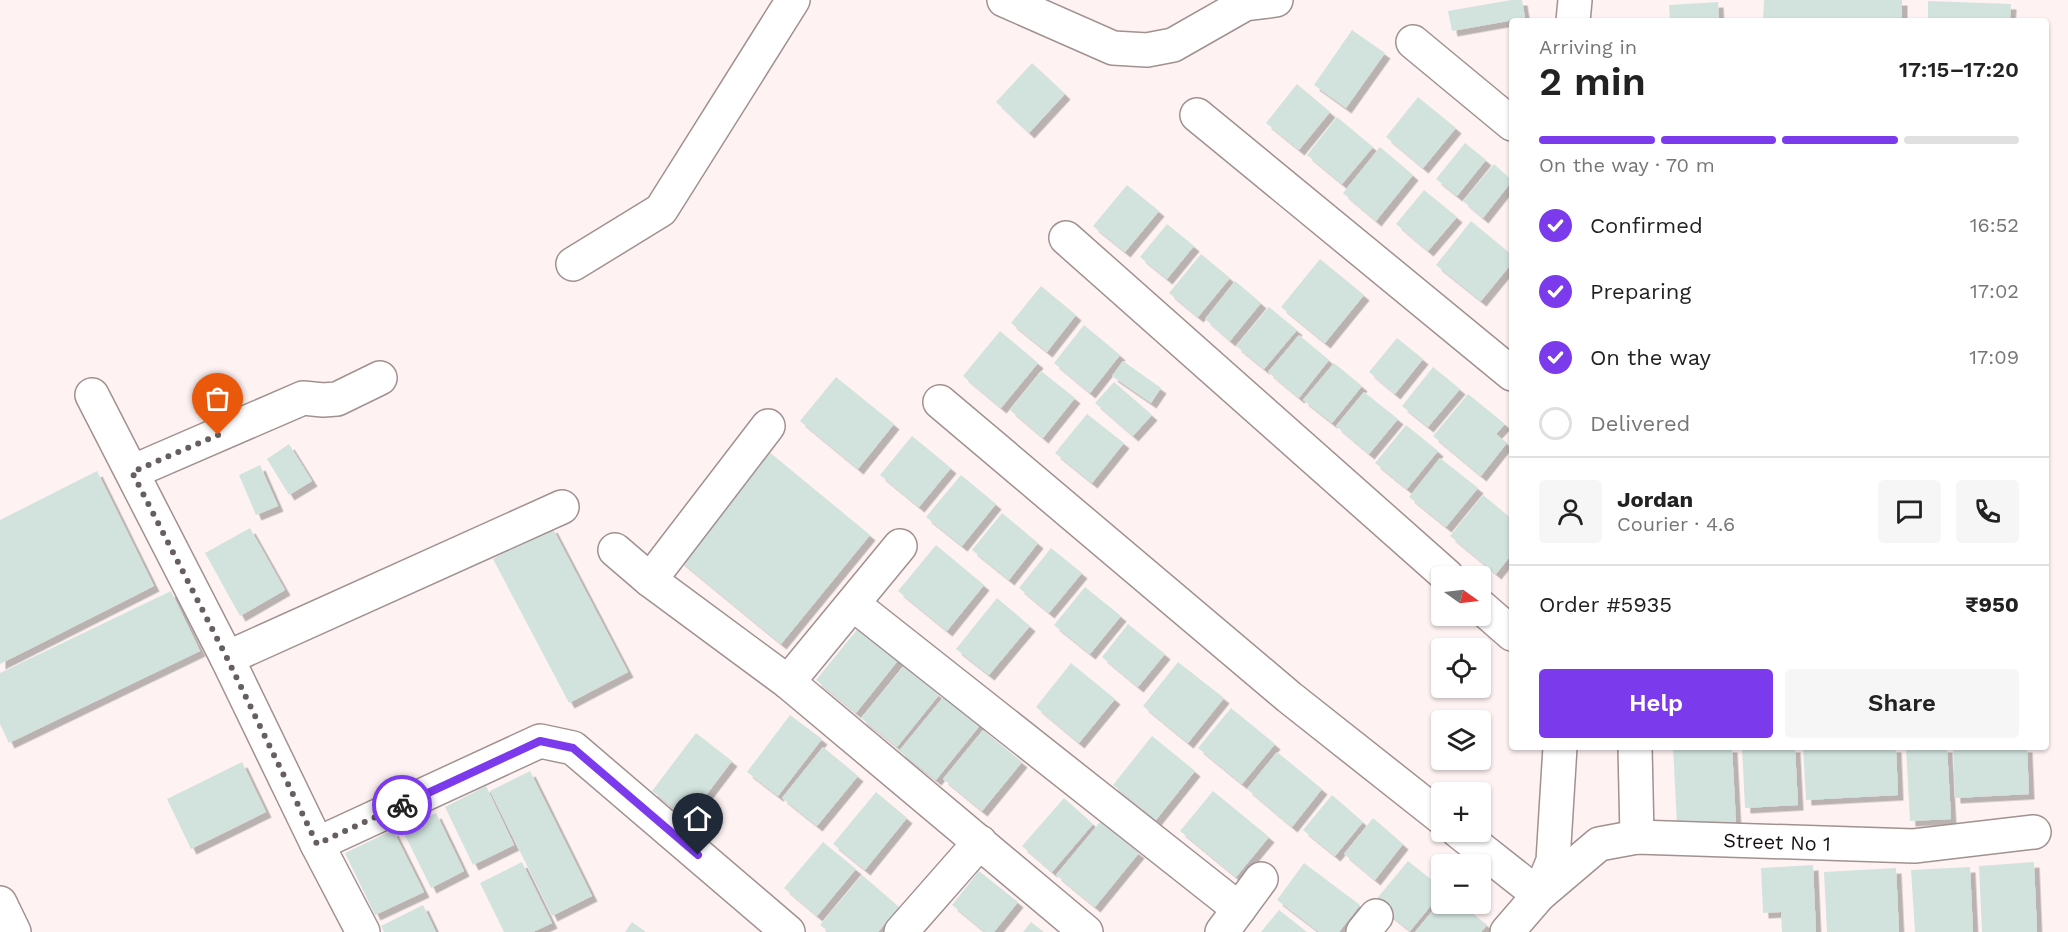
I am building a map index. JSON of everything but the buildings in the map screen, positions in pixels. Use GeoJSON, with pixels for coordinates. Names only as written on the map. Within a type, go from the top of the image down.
{"type":"FeatureCollection","features":[{"type":"Feature","properties":{"kind":"street"},"geometry":{"type":"LineString","coordinates":[[573,264],[662,210],[793,0]]}},
{"type":"Feature","properties":{"kind":"street"},"geometry":{"type":"LineString","coordinates":[[1004,0],[1113,48],[1147,50],[1173,45],[1245,4],[1276,0]]}},
{"type":"Feature","properties":{"kind":"street"},"geometry":{"type":"LineString","coordinates":[[1573,18],[1575,0]]}},
{"type":"Feature","properties":{"kind":"street"},"geometry":{"type":"LineString","coordinates":[[1413,42],[1509,122]]}},
{"type":"Feature","properties":{"kind":"street"},"geometry":{"type":"LineString","coordinates":[[1197,115],[1509,372]]}},
{"type":"Feature","properties":{"kind":"street"},"geometry":{"type":"LineString","coordinates":[[1066,238],[1436,566]]}},
{"type":"Feature","properties":{"kind":"street"},"geometry":{"type":"LineString","coordinates":[[132,472],[303,398],[337,399],[380,378]]}},
{"type":"Feature","properties":{"kind":"street"},"geometry":{"type":"LineString","coordinates":[[92,394],[227,658],[317,844],[363,932]]}},
{"type":"Feature","properties":{"kind":"street"},"geometry":{"type":"LineString","coordinates":[[940,402],[1289,697],[1431,809]]}},
{"type":"Feature","properties":{"kind":"street"},"geometry":{"type":"LineString","coordinates":[[650,580],[768,426]]}},
{"type":"Feature","properties":{"kind":"street"},"geometry":{"type":"LineString","coordinates":[[227,658],[562,507]]}},
{"type":"Feature","properties":{"kind":"street"},"geometry":{"type":"LineString","coordinates":[[788,682],[900,546]]}},
{"type":"Feature","properties":{"kind":"street"},"geometry":{"type":"LineString","coordinates":[[615,550],[650,580],[788,682],[1086,932]]}},
{"type":"Feature","properties":{"kind":"street"},"geometry":{"type":"LineString","coordinates":[[853,604],[1230,920],[1261,879]]}},
{"type":"Feature","properties":{"kind":"street"},"geometry":{"type":"LineString","coordinates":[[1491,616],[1509,631]]}},
{"type":"Feature","properties":{"kind":"street"},"geometry":{"type":"LineString","coordinates":[[317,844],[540,741],[573,748],[788,932]]}},
{"type":"Feature","properties":{"kind":"street"},"geometry":{"type":"LineString","coordinates":[[1507,932],[1539,895],[1553,861],[1560,750]]}},
{"type":"Feature","properties":{"kind":"street"},"geometry":{"type":"LineString","coordinates":[[1635,750],[1637,837]]}},
{"type":"Feature","properties":{"kind":"street","name":"Street No 1"},"geometry":{"type":"LineString","coordinates":[[1539,895],[1599,844],[1637,837],[1914,846],[2034,832]]}},
{"type":"Feature","properties":{"kind":"street"},"geometry":{"type":"LineString","coordinates":[[1472,842],[1539,895]]}},
{"type":"Feature","properties":{"kind":"street"},"geometry":{"type":"LineString","coordinates":[[901,932],[980,843]]}},
{"type":"Feature","properties":{"kind":"street"},"geometry":{"type":"LineString","coordinates":[[0,903],[14,932]]}},
{"type":"Feature","properties":{"kind":"way so far"},"geometry":{"type":"LineString","coordinates":[[218,435],[132,472],[227,658],[317,844],[402,805]]}},
{"type":"Feature","properties":{"kind":"route"},"geometry":{"type":"LineString","coordinates":[[402,805],[540,741],[573,748],[698,855]]}}]}
